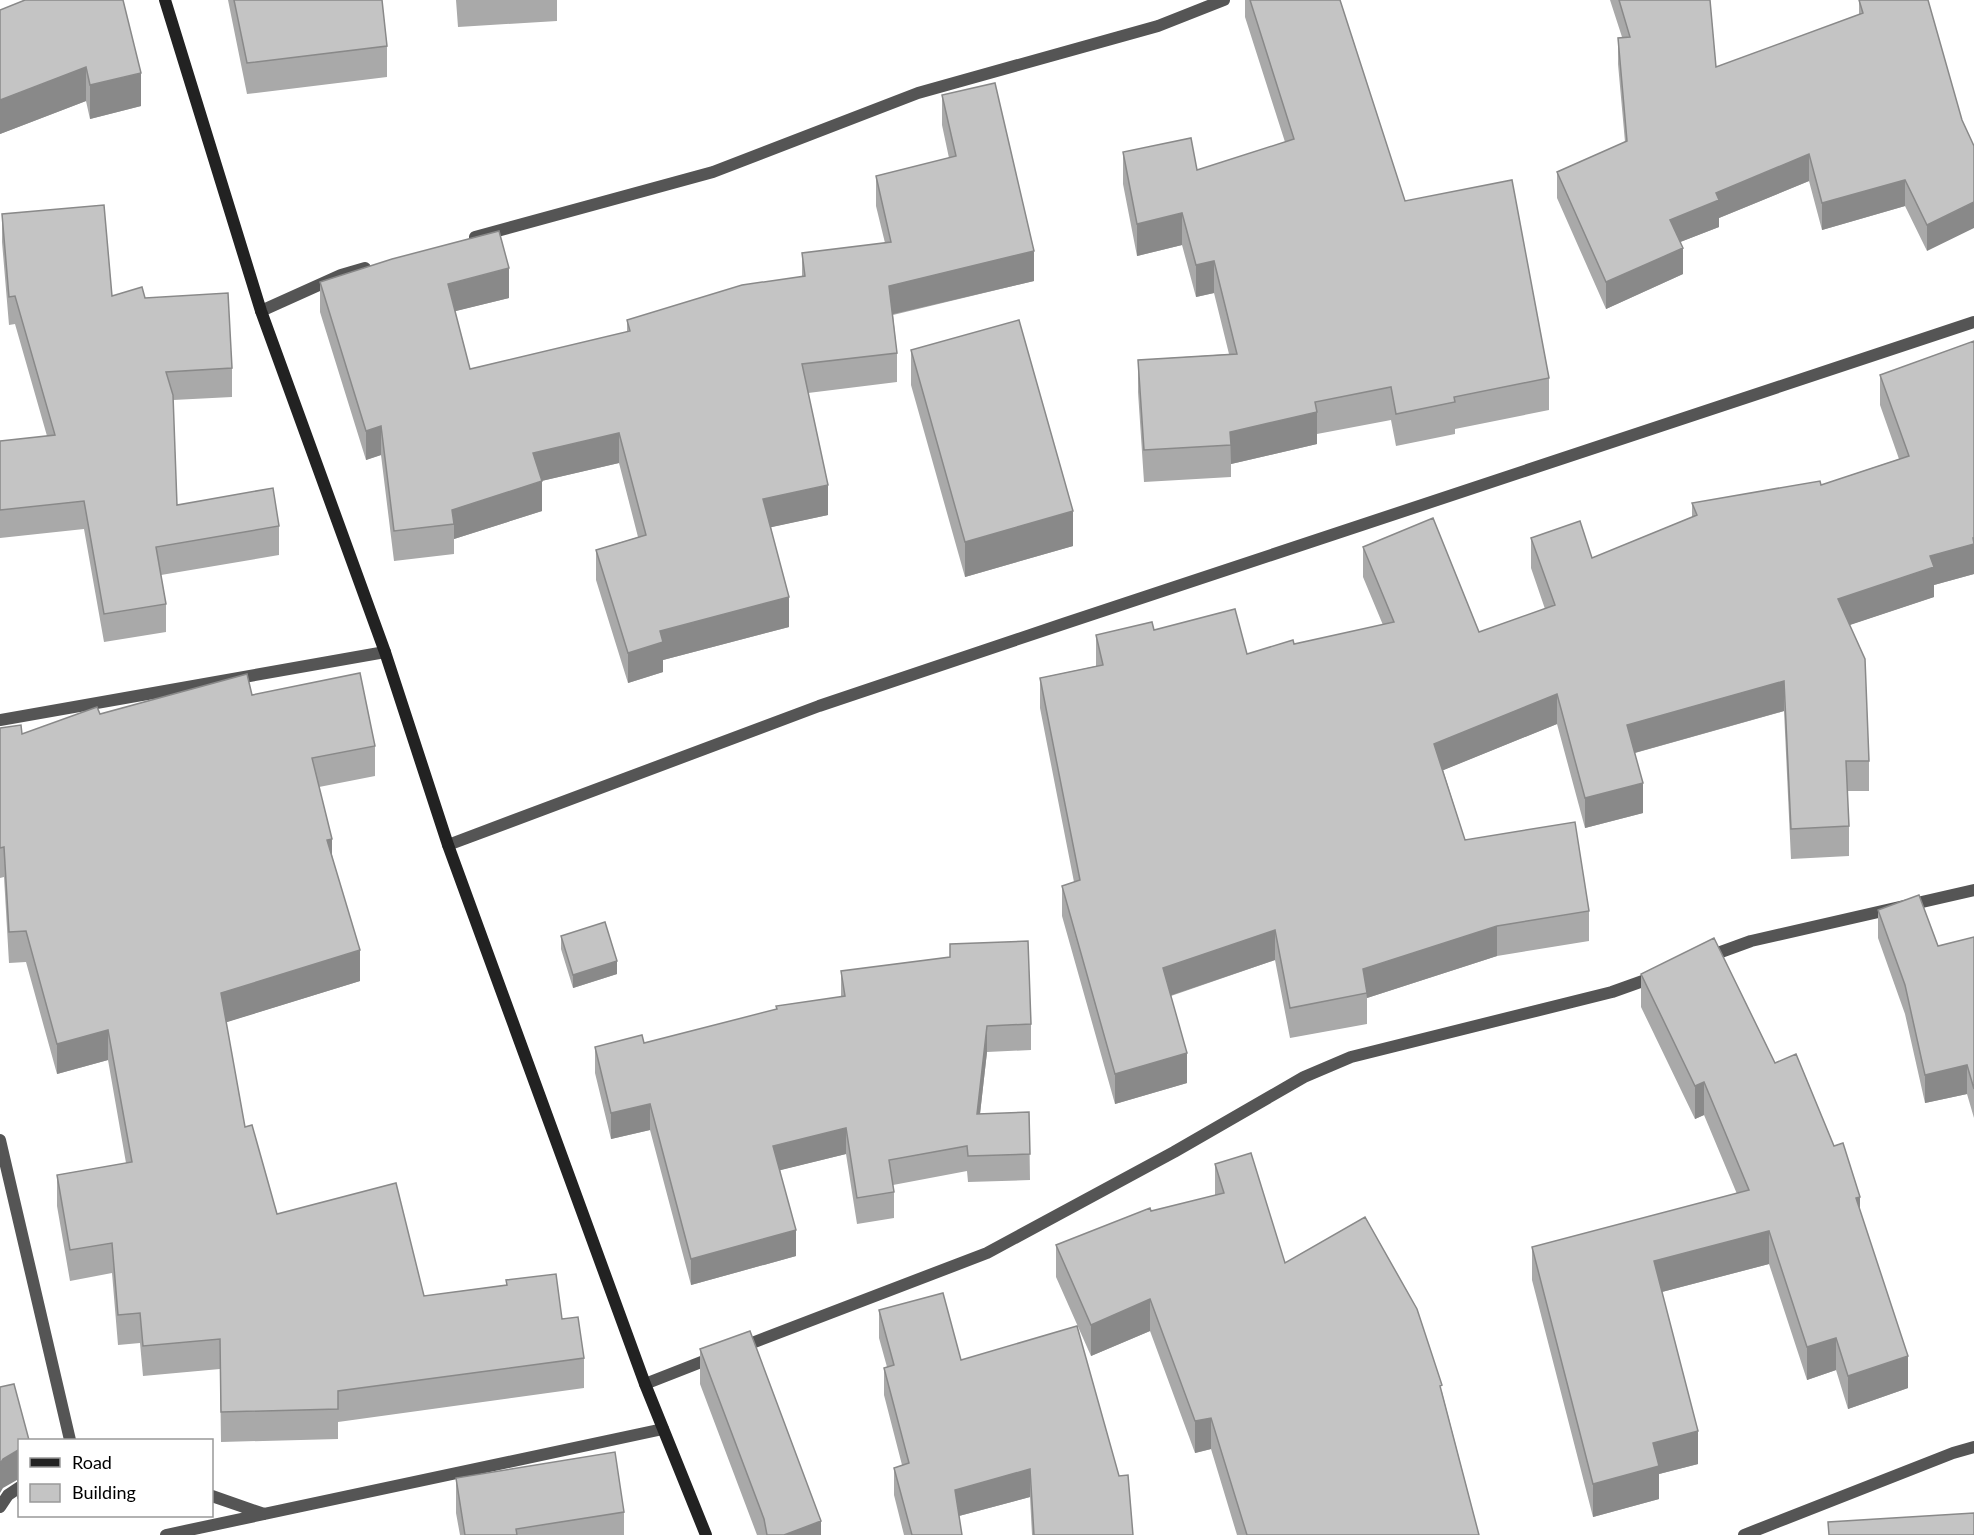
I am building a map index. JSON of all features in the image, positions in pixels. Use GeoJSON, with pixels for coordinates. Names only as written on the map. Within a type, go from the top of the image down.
{"type":"FeatureCollection","features":[{"type":"Feature","properties":{"kind":"street"},"geometry":{"type":"LineString","coordinates":[[165,0],[261,311],[385,652],[448,845],[645,1384],[706,1535]]}},
{"type":"Feature","properties":{"kind":"street"},"geometry":{"type":"LineString","coordinates":[[464,240],[713,172],[918,93],[1158,26],[1224,0]]}},
{"type":"Feature","properties":{"kind":"street"},"geometry":{"type":"LineString","coordinates":[[261,311],[341,275],[374,266]]}},
{"type":"Feature","properties":{"kind":"street"},"geometry":{"type":"LineString","coordinates":[[448,845],[819,706],[1974,322]]}},
{"type":"Feature","properties":{"kind":"street"},"geometry":{"type":"LineString","coordinates":[[0,720],[385,652]]}},
{"type":"Feature","properties":{"kind":"street"},"geometry":{"type":"LineString","coordinates":[[1698,961],[1751,942],[1974,891]]}},
{"type":"Feature","properties":{"kind":"street"},"geometry":{"type":"LineString","coordinates":[[645,1384],[987,1253],[1174,1152],[1304,1077],[1351,1057],[1612,992],[1665,973]]}},
{"type":"Feature","properties":{"kind":"street"},"geometry":{"type":"LineString","coordinates":[[0,1140],[70,1439]]}},
{"type":"Feature","properties":{"kind":"street"},"geometry":{"type":"LineString","coordinates":[[166,1535],[663,1429]]}},
{"type":"Feature","properties":{"kind":"street"},"geometry":{"type":"LineString","coordinates":[[1744,1535],[1953,1453],[1974,1447]]}},
{"type":"Feature","properties":{"kind":"street"},"geometry":{"type":"LineString","coordinates":[[0,1507],[8,1495],[18,1488]]}},
{"type":"Feature","properties":{"kind":"street"},"geometry":{"type":"LineString","coordinates":[[213,1497],[265,1514]]}},
{"type":"Feature","properties":{"kind":"building"},"geometry":{"type":"Polygon","coordinates":[[[25,0],[123,0],[141,73],[90,85],[86,67],[0,100],[0,10],[25,0]]]}},
{"type":"Feature","properties":{"kind":"building"},"geometry":{"type":"Polygon","coordinates":[[[234,0],[382,0],[387,46],[247,63],[234,0]]]}},
{"type":"Feature","properties":{"kind":"building"},"geometry":{"type":"Polygon","coordinates":[[[1250,0],[1340,0],[1405,201],[1512,180],[1549,378],[1454,397],[1455,402],[1396,414],[1391,387],[1315,402],[1317,412],[1230,432],[1231,445],[1144,450],[1138,360],[1237,354],[1214,261],[1196,265],[1182,213],[1137,224],[1123,152],[1191,138],[1197,170],[1294,139],[1250,0]]]}},
{"type":"Feature","properties":{"kind":"building"},"geometry":{"type":"Polygon","coordinates":[[[1619,0],[1710,0],[1716,67],[1863,13],[1859,0],[1928,0],[1962,120],[1974,146],[1974,202],[1927,225],[1905,180],[1822,203],[1809,154],[1716,193],[1719,200],[1670,220],[1683,248],[1606,282],[1557,172],[1627,141],[1618,38],[1630,37],[1619,0]]]}},
{"type":"Feature","properties":{"kind":"building"},"geometry":{"type":"Polygon","coordinates":[[[995,83],[1034,251],[889,286],[897,353],[802,364],[828,485],[763,499],[789,597],[660,631],[663,642],[628,653],[596,550],[646,535],[619,433],[533,453],[542,481],[452,510],[454,524],[394,531],[381,426],[366,431],[320,282],[392,259],[499,231],[509,268],[448,284],[470,369],[630,331],[627,320],[742,285],[805,276],[802,253],[891,242],[876,176],[956,156],[942,95],[995,83]]]}},
{"type":"Feature","properties":{"kind":"building"},"geometry":{"type":"Polygon","coordinates":[[[104,205],[112,296],[142,287],[145,298],[228,293],[232,368],[166,372],[173,395],[177,505],[273,488],[279,526],[156,547],[166,604],[104,614],[84,501],[0,510],[0,441],[55,435],[15,296],[9,297],[2,214],[104,205]]]}},
{"type":"Feature","properties":{"kind":"building"},"geometry":{"type":"Polygon","coordinates":[[[1019,320],[1073,511],[965,542],[911,350],[1019,320]]]}},
{"type":"Feature","properties":{"kind":"building"},"geometry":{"type":"Polygon","coordinates":[[[1974,341],[1974,544],[1930,556],[1934,567],[1838,599],[1865,659],[1869,761],[1846,761],[1849,826],[1791,829],[1784,681],[1627,725],[1643,783],[1585,798],[1557,694],[1434,744],[1465,840],[1575,822],[1589,911],[1497,926],[1363,969],[1367,993],[1290,1008],[1275,930],[1163,968],[1187,1053],[1115,1074],[1062,886],[1080,880],[1040,678],[1103,665],[1096,635],[1152,622],[1154,630],[1235,609],[1247,654],[1293,640],[1294,644],[1394,622],[1363,547],[1433,518],[1479,632],[1555,605],[1531,538],[1580,521],[1592,558],[1697,515],[1692,503],[1820,481],[1821,485],[1909,456],[1880,375],[1974,341]]]}},
{"type":"Feature","properties":{"kind":"building"},"geometry":{"type":"Polygon","coordinates":[[[360,673],[375,746],[312,758],[332,839],[327,840],[360,950],[221,993],[245,1127],[252,1125],[277,1214],[396,1183],[424,1296],[507,1285],[506,1280],[556,1274],[562,1319],[578,1317],[584,1358],[338,1391],[338,1409],[221,1412],[220,1339],[143,1346],[140,1313],[118,1315],[112,1243],[70,1250],[57,1175],[132,1162],[108,1030],[57,1044],[26,931],[9,932],[4,847],[0,848],[0,728],[21,725],[22,734],[97,707],[100,714],[247,674],[252,695],[360,673]]]}},
{"type":"Feature","properties":{"kind":"building"},"geometry":{"type":"Polygon","coordinates":[[[1919,895],[1938,946],[1974,937],[1974,1089],[1967,1065],[1925,1075],[1905,985],[1878,910],[1919,895]]]}},
{"type":"Feature","properties":{"kind":"building"},"geometry":{"type":"Polygon","coordinates":[[[605,922],[617,961],[573,975],[561,936],[605,922]]]}},
{"type":"Feature","properties":{"kind":"building"},"geometry":{"type":"Polygon","coordinates":[[[1714,938],[1775,1063],[1796,1054],[1834,1146],[1843,1143],[1860,1197],[1856,1198],[1908,1356],[1848,1376],[1836,1338],[1807,1347],[1769,1231],[1654,1261],[1698,1431],[1653,1443],[1659,1466],[1593,1484],[1532,1247],[1749,1190],[1704,1082],[1695,1086],[1641,974],[1714,938]]]}},
{"type":"Feature","properties":{"kind":"building"},"geometry":{"type":"Polygon","coordinates":[[[1028,941],[1031,1024],[987,1026],[977,1114],[1029,1112],[1030,1154],[968,1156],[967,1146],[889,1160],[894,1192],[857,1198],[846,1128],[773,1146],[796,1230],[691,1259],[650,1104],[611,1113],[595,1047],[642,1035],[644,1043],[777,1009],[776,1006],[845,996],[841,971],[950,957],[950,944],[1028,941]]]}},
{"type":"Feature","properties":{"kind":"building"},"geometry":{"type":"Polygon","coordinates":[[[1251,1153],[1285,1263],[1365,1217],[1417,1309],[1442,1385],[1440,1386],[1479,1535],[1247,1535],[1211,1418],[1195,1421],[1150,1299],[1091,1325],[1056,1245],[1150,1208],[1151,1211],[1224,1193],[1215,1164],[1251,1153]]]}},
{"type":"Feature","properties":{"kind":"building"},"geometry":{"type":"Polygon","coordinates":[[[943,1293],[961,1360],[1077,1326],[1119,1476],[1128,1475],[1133,1535],[1034,1535],[1030,1469],[955,1490],[962,1535],[912,1535],[894,1468],[909,1463],[884,1368],[894,1365],[879,1310],[943,1293]]]}},
{"type":"Feature","properties":{"kind":"building"},"geometry":{"type":"Polygon","coordinates":[[[750,1331],[821,1521],[784,1535],[767,1535],[764,1519],[700,1349],[750,1331]]]}},
{"type":"Feature","properties":{"kind":"building"},"geometry":{"type":"Polygon","coordinates":[[[14,1384],[29,1439],[18,1439],[18,1450],[3,1459],[0,1464],[0,1387],[14,1384]]]}},
{"type":"Feature","properties":{"kind":"building"},"geometry":{"type":"Polygon","coordinates":[[[615,1452],[624,1512],[516,1529],[517,1535],[465,1535],[456,1478],[615,1452]]]}},
{"type":"Feature","properties":{"kind":"building"},"geometry":{"type":"Polygon","coordinates":[[[1974,1513],[1974,1535],[1829,1535],[1828,1522],[1974,1513]]]}}]}
